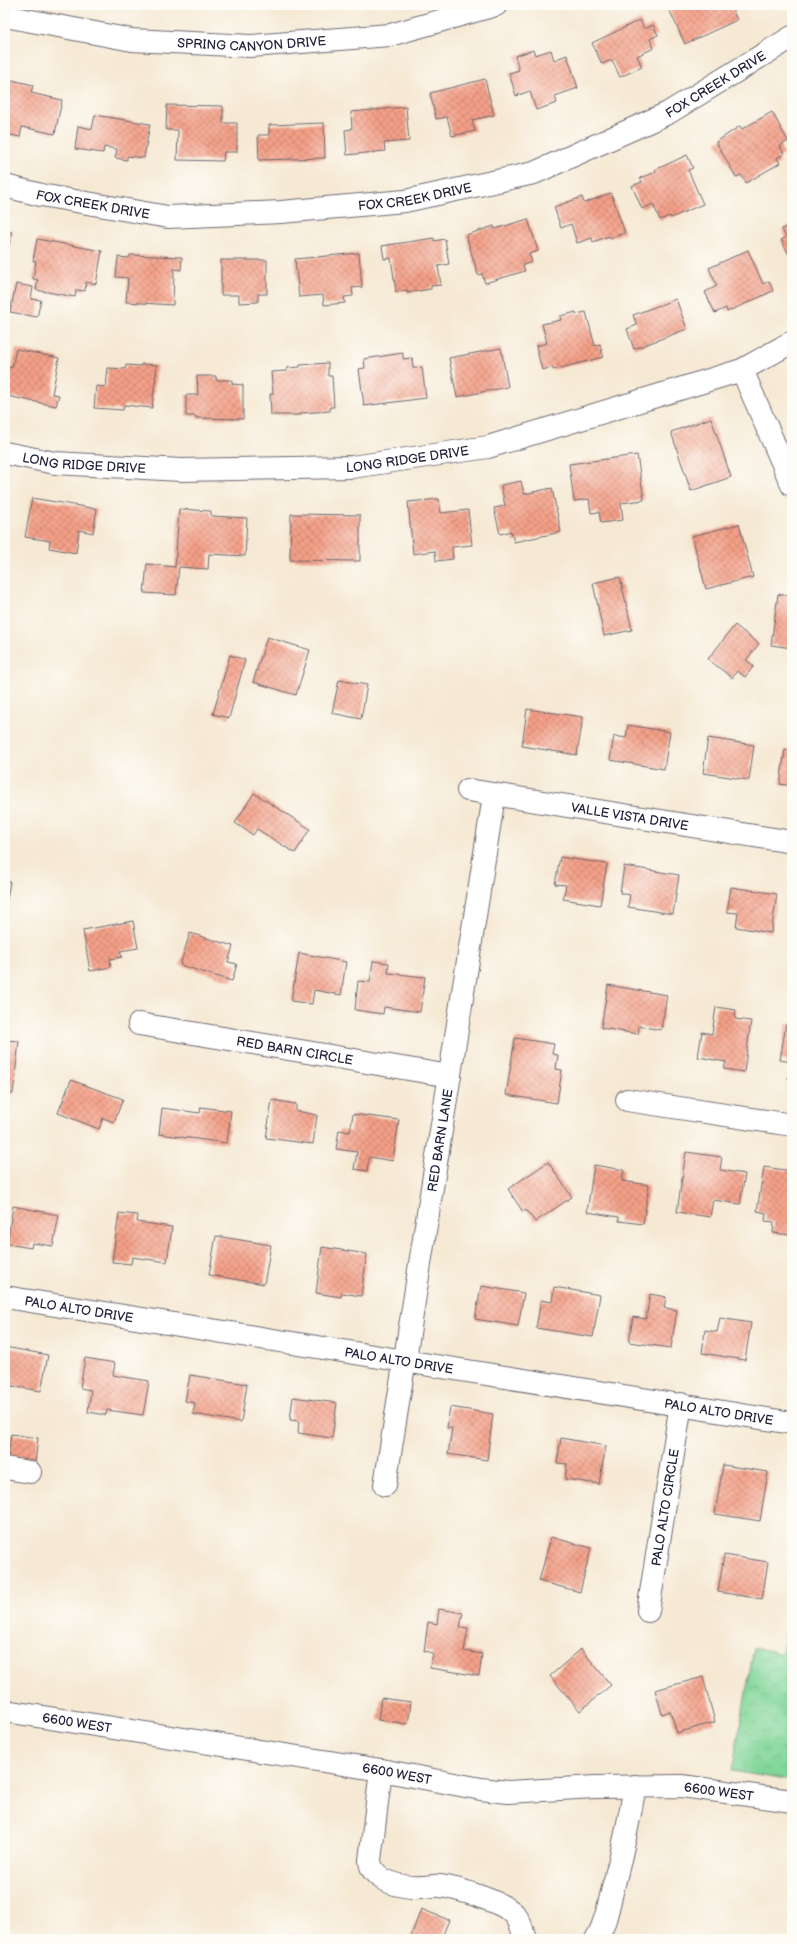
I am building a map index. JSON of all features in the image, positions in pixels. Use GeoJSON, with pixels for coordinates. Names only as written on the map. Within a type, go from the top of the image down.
{"type":"FeatureCollection","features":[{"type":"Feature","properties":{"kind":"street","name":"SPRING CANYON DRIVE"},"geometry":{"type":"LineString","coordinates":[[5,16],[132,40],[251,46],[390,35],[496,5]]}},
{"type":"Feature","properties":{"kind":"street","name":"FOX CREEK DRIVE"},"geometry":{"type":"LineString","coordinates":[[5,186],[41,195],[168,217],[281,212],[405,201],[534,173],[668,112],[792,37]]}},
{"type":"Feature","properties":{"kind":"street","name":"LONG RIDGE DRIVE"},"geometry":{"type":"LineString","coordinates":[[5,453],[55,463],[181,470],[352,467],[488,447],[742,370],[792,342]]}},
{"type":"Feature","properties":{"kind":"street"},"geometry":{"type":"LineString","coordinates":[[742,370],[792,485]]}},
{"type":"Feature","properties":{"kind":"street","name":"VALLE VISTA DRIVE"},"geometry":{"type":"LineString","coordinates":[[468,790],[494,796],[792,842]]}},
{"type":"Feature","properties":{"kind":"street","name":"RED BARN LANE"},"geometry":{"type":"LineString","coordinates":[[385,1485],[494,796]]}},
{"type":"Feature","properties":{"kind":"street","name":"RED BARN CIRCLE"},"geometry":{"type":"LineString","coordinates":[[139,1024],[450,1076]]}},
{"type":"Feature","properties":{"kind":"street"},"geometry":{"type":"LineString","coordinates":[[627,1100],[792,1125]]}},
{"type":"Feature","properties":{"kind":"street","name":"PALO ALTO DRIVE"},"geometry":{"type":"LineString","coordinates":[[5,1297],[680,1404],[792,1424]]}},
{"type":"Feature","properties":{"kind":"street","name":"PALO ALTO CIRCLE"},"geometry":{"type":"LineString","coordinates":[[648,1611],[680,1404]]}},
{"type":"Feature","properties":{"kind":"street"},"geometry":{"type":"LineString","coordinates":[[5,1468],[30,1472]]}},
{"type":"Feature","properties":{"kind":"street","name":"6600 WEST"},"geometry":{"type":"LineString","coordinates":[[5,1710],[381,1770],[481,1789],[508,1792],[634,1786],[682,1786],[792,1801]]}},
{"type":"Feature","properties":{"kind":"street"},"geometry":{"type":"LineString","coordinates":[[381,1770],[370,1860],[370,1866],[374,1874],[382,1879],[412,1887],[440,1886],[497,1903],[516,1915],[522,1926],[525,1939]]}},
{"type":"Feature","properties":{"kind":"street"},"geometry":{"type":"LineString","coordinates":[[596,1939],[600,1933],[607,1912],[625,1841],[634,1786]]}},
{"type":"Feature","properties":{"kind":"green space"},"geometry":{"type":"Polygon","coordinates":[[[792,1594],[792,1781],[732,1771],[754,1647],[782,1654],[792,1594]]]}},
{"type":"Feature","properties":{"kind":"building"},"geometry":{"type":"Polygon","coordinates":[[[677,5],[730,5],[737,20],[685,44],[669,9],[677,5]]]}},
{"type":"Feature","properties":{"kind":"building"},"geometry":{"type":"Polygon","coordinates":[[[640,20],[644,29],[653,25],[658,35],[650,39],[654,48],[637,56],[642,67],[620,77],[612,60],[602,64],[592,43],[640,20]]]}},
{"type":"Feature","properties":{"kind":"building"},"geometry":{"type":"Polygon","coordinates":[[[533,50],[535,55],[551,50],[554,60],[567,55],[578,88],[555,96],[557,103],[536,110],[530,91],[516,96],[509,73],[519,70],[515,56],[533,50]]]}},
{"type":"Feature","properties":{"kind":"building"},"geometry":{"type":"Polygon","coordinates":[[[485,79],[494,115],[472,120],[475,131],[452,136],[447,117],[436,119],[430,93],[485,79]]]}},
{"type":"Feature","properties":{"kind":"building"},"geometry":{"type":"Polygon","coordinates":[[[12,80],[33,85],[31,93],[62,100],[55,134],[22,127],[20,137],[5,134],[5,103],[7,103],[12,80]]]}},
{"type":"Feature","properties":{"kind":"building"},"geometry":{"type":"Polygon","coordinates":[[[167,105],[223,106],[223,123],[237,123],[237,152],[224,152],[223,161],[177,160],[178,130],[166,130],[167,105]]]}},
{"type":"Feature","properties":{"kind":"building"},"geometry":{"type":"Polygon","coordinates":[[[406,107],[409,141],[384,143],[385,151],[347,155],[345,130],[352,129],[351,112],[406,107]]]}},
{"type":"Feature","properties":{"kind":"building"},"geometry":{"type":"Polygon","coordinates":[[[772,112],[788,141],[780,146],[784,154],[777,158],[780,163],[746,183],[741,175],[736,177],[716,142],[740,126],[742,129],[772,112]]]}},
{"type":"Feature","properties":{"kind":"building"},"geometry":{"type":"Polygon","coordinates":[[[95,115],[150,124],[144,158],[127,156],[127,160],[115,158],[117,149],[104,147],[103,153],[75,149],[78,126],[92,129],[95,115]]]}},
{"type":"Feature","properties":{"kind":"building"},"geometry":{"type":"Polygon","coordinates":[[[324,123],[325,158],[259,160],[258,135],[269,135],[269,125],[324,123]]]}},
{"type":"Feature","properties":{"kind":"building"},"geometry":{"type":"Polygon","coordinates":[[[687,155],[693,168],[688,170],[703,204],[671,218],[670,216],[660,220],[653,204],[642,209],[632,186],[642,182],[640,178],[656,172],[655,170],[687,155]]]}},
{"type":"Feature","properties":{"kind":"building"},"geometry":{"type":"Polygon","coordinates":[[[611,193],[625,233],[610,238],[609,236],[593,242],[592,238],[577,243],[571,224],[561,228],[554,207],[582,197],[584,203],[611,193]]]}},
{"type":"Feature","properties":{"kind":"building"},"geometry":{"type":"Polygon","coordinates":[[[528,219],[538,251],[529,254],[532,262],[523,265],[525,271],[485,283],[482,274],[478,275],[466,235],[494,226],[495,229],[528,219]]]}},
{"type":"Feature","properties":{"kind":"building"},"geometry":{"type":"Polygon","coordinates":[[[792,224],[792,260],[781,240],[786,237],[782,229],[792,224]]]}},
{"type":"Feature","properties":{"kind":"building"},"geometry":{"type":"Polygon","coordinates":[[[5,231],[12,232],[9,245],[5,244],[5,231]]]}},
{"type":"Feature","properties":{"kind":"building"},"geometry":{"type":"Polygon","coordinates":[[[434,238],[434,241],[445,239],[449,264],[438,266],[441,285],[431,286],[431,289],[407,293],[407,290],[396,292],[391,258],[384,259],[382,246],[434,238]]]}},
{"type":"Feature","properties":{"kind":"building"},"geometry":{"type":"Polygon","coordinates":[[[37,239],[102,251],[96,284],[86,282],[85,291],[76,290],[75,297],[36,290],[38,280],[33,279],[36,261],[33,261],[37,239]]]}},
{"type":"Feature","properties":{"kind":"building"},"geometry":{"type":"Polygon","coordinates":[[[748,250],[763,284],[769,281],[773,291],[727,312],[726,308],[715,313],[705,292],[717,286],[709,268],[748,250]]]}},
{"type":"Feature","properties":{"kind":"building"},"geometry":{"type":"Polygon","coordinates":[[[359,253],[362,287],[352,288],[353,296],[344,297],[345,303],[324,305],[323,295],[299,297],[295,259],[359,253]]]}},
{"type":"Feature","properties":{"kind":"building"},"geometry":{"type":"Polygon","coordinates":[[[130,255],[182,257],[181,270],[174,269],[173,305],[126,302],[128,278],[116,277],[118,257],[129,258],[130,255]]]}},
{"type":"Feature","properties":{"kind":"building"},"geometry":{"type":"Polygon","coordinates":[[[221,260],[267,260],[267,294],[258,294],[258,302],[239,303],[239,295],[221,295],[221,260]]]}},
{"type":"Feature","properties":{"kind":"building"},"geometry":{"type":"Polygon","coordinates":[[[16,284],[33,287],[31,299],[41,300],[37,317],[10,312],[16,284]]]}},
{"type":"Feature","properties":{"kind":"building"},"geometry":{"type":"Polygon","coordinates":[[[676,299],[687,329],[634,349],[627,329],[637,325],[633,315],[676,299]]]}},
{"type":"Feature","properties":{"kind":"building"},"geometry":{"type":"Polygon","coordinates":[[[576,312],[576,314],[586,312],[595,346],[600,344],[603,357],[553,370],[553,367],[542,370],[536,346],[547,343],[542,324],[561,320],[560,316],[576,312]]]}},
{"type":"Feature","properties":{"kind":"building"},"geometry":{"type":"Polygon","coordinates":[[[501,348],[508,387],[457,397],[449,358],[501,348]]]}},
{"type":"Feature","properties":{"kind":"building"},"geometry":{"type":"Polygon","coordinates":[[[16,349],[59,358],[52,394],[59,395],[56,406],[7,396],[7,393],[5,393],[5,366],[12,368],[16,349]]]}},
{"type":"Feature","properties":{"kind":"building"},"geometry":{"type":"Polygon","coordinates":[[[403,353],[403,359],[412,358],[413,368],[422,367],[426,398],[364,406],[359,369],[365,368],[364,359],[403,353]]]}},
{"type":"Feature","properties":{"kind":"building"},"geometry":{"type":"Polygon","coordinates":[[[328,363],[328,376],[332,376],[334,407],[330,407],[330,411],[301,413],[301,415],[271,415],[270,394],[273,394],[271,372],[287,371],[287,368],[300,367],[300,365],[328,363]]]}},
{"type":"Feature","properties":{"kind":"building"},"geometry":{"type":"Polygon","coordinates":[[[141,364],[157,365],[152,408],[124,405],[123,410],[94,408],[96,386],[106,387],[108,368],[125,369],[126,365],[141,366],[141,364]]]}},
{"type":"Feature","properties":{"kind":"building"},"geometry":{"type":"Polygon","coordinates":[[[197,376],[216,376],[216,380],[232,380],[232,384],[243,385],[243,419],[196,418],[196,416],[186,416],[186,395],[198,395],[197,376]]]}},
{"type":"Feature","properties":{"kind":"building"},"geometry":{"type":"Polygon","coordinates":[[[711,418],[731,477],[691,491],[671,432],[711,418]]]}},
{"type":"Feature","properties":{"kind":"building"},"geometry":{"type":"Polygon","coordinates":[[[637,455],[644,500],[621,503],[623,520],[601,523],[599,512],[591,513],[589,499],[574,501],[569,464],[637,455]]]}},
{"type":"Feature","properties":{"kind":"building"},"geometry":{"type":"Polygon","coordinates":[[[521,481],[524,494],[552,488],[561,532],[514,542],[511,531],[500,534],[494,508],[505,506],[501,485],[521,481]]]}},
{"type":"Feature","properties":{"kind":"building"},"geometry":{"type":"Polygon","coordinates":[[[32,498],[97,509],[93,533],[79,530],[76,553],[49,548],[50,541],[25,537],[32,498]]]}},
{"type":"Feature","properties":{"kind":"building"},"geometry":{"type":"Polygon","coordinates":[[[439,499],[441,513],[468,510],[472,545],[452,547],[453,559],[436,561],[435,551],[413,554],[408,502],[439,499]]]}},
{"type":"Feature","properties":{"kind":"building"},"geometry":{"type":"Polygon","coordinates":[[[179,509],[211,511],[211,516],[247,518],[245,556],[209,554],[208,569],[179,567],[176,595],[144,593],[147,564],[175,567],[179,509]]]}},
{"type":"Feature","properties":{"kind":"building"},"geometry":{"type":"Polygon","coordinates":[[[291,514],[360,515],[360,561],[290,560],[291,514]]]}},
{"type":"Feature","properties":{"kind":"building"},"geometry":{"type":"Polygon","coordinates":[[[739,524],[753,577],[706,589],[692,536],[739,524]]]}},
{"type":"Feature","properties":{"kind":"building"},"geometry":{"type":"Polygon","coordinates":[[[620,577],[632,630],[604,636],[593,583],[620,577]]]}},
{"type":"Feature","properties":{"kind":"building"},"geometry":{"type":"Polygon","coordinates":[[[778,594],[792,596],[792,648],[771,645],[778,594]]]}},
{"type":"Feature","properties":{"kind":"building"},"geometry":{"type":"Polygon","coordinates":[[[735,625],[759,644],[746,660],[754,666],[745,677],[737,671],[732,678],[708,659],[735,625]]]}},
{"type":"Feature","properties":{"kind":"building"},"geometry":{"type":"Polygon","coordinates":[[[267,637],[310,650],[296,695],[253,682],[267,637]]]}},
{"type":"Feature","properties":{"kind":"building"},"geometry":{"type":"Polygon","coordinates":[[[230,655],[245,660],[229,718],[213,714],[230,655]]]}},
{"type":"Feature","properties":{"kind":"building"},"geometry":{"type":"Polygon","coordinates":[[[339,680],[367,685],[361,719],[332,713],[339,680]]]}},
{"type":"Feature","properties":{"kind":"building"},"geometry":{"type":"Polygon","coordinates":[[[527,709],[583,717],[577,755],[522,746],[527,709]]]}},
{"type":"Feature","properties":{"kind":"building"},"geometry":{"type":"Polygon","coordinates":[[[628,725],[670,732],[664,769],[610,760],[614,736],[626,738],[628,725]]]}},
{"type":"Feature","properties":{"kind":"building"},"geometry":{"type":"Polygon","coordinates":[[[708,738],[754,745],[749,780],[703,773],[708,738]]]}},
{"type":"Feature","properties":{"kind":"building"},"geometry":{"type":"Polygon","coordinates":[[[785,750],[792,751],[792,786],[780,784],[785,750]]]}},
{"type":"Feature","properties":{"kind":"building"},"geometry":{"type":"Polygon","coordinates":[[[254,793],[310,829],[295,853],[257,829],[253,835],[235,823],[254,793]]]}},
{"type":"Feature","properties":{"kind":"building"},"geometry":{"type":"Polygon","coordinates":[[[560,857],[607,864],[600,905],[563,899],[566,885],[555,884],[560,857]]]}},
{"type":"Feature","properties":{"kind":"building"},"geometry":{"type":"Polygon","coordinates":[[[624,866],[679,875],[673,914],[628,907],[630,895],[620,893],[624,866]]]}},
{"type":"Feature","properties":{"kind":"building"},"geometry":{"type":"Polygon","coordinates":[[[5,881],[10,882],[6,905],[5,905],[5,881]]]}},
{"type":"Feature","properties":{"kind":"building"},"geometry":{"type":"Polygon","coordinates":[[[731,887],[777,894],[771,933],[736,927],[738,913],[727,912],[731,887]]]}},
{"type":"Feature","properties":{"kind":"building"},"geometry":{"type":"Polygon","coordinates":[[[133,921],[138,948],[120,951],[122,957],[110,959],[111,967],[90,971],[83,930],[133,921]]]}},
{"type":"Feature","properties":{"kind":"building"},"geometry":{"type":"Polygon","coordinates":[[[190,933],[233,946],[228,962],[237,964],[232,981],[180,965],[190,933]]]}},
{"type":"Feature","properties":{"kind":"building"},"geometry":{"type":"Polygon","coordinates":[[[299,953],[346,962],[341,995],[314,990],[312,1004],[291,1001],[299,953]]]}},
{"type":"Feature","properties":{"kind":"building"},"geometry":{"type":"Polygon","coordinates":[[[373,961],[389,963],[388,973],[425,977],[420,1012],[384,1007],[383,1014],[355,1010],[358,981],[370,982],[373,961]]]}},
{"type":"Feature","properties":{"kind":"building"},"geometry":{"type":"Polygon","coordinates":[[[608,985],[667,995],[661,1030],[639,1026],[638,1034],[601,1028],[608,985]]]}},
{"type":"Feature","properties":{"kind":"building"},"geometry":{"type":"Polygon","coordinates":[[[716,1007],[736,1010],[735,1019],[751,1021],[744,1072],[724,1069],[726,1062],[698,1057],[702,1032],[712,1034],[716,1007]]]}},
{"type":"Feature","properties":{"kind":"building"},"geometry":{"type":"Polygon","coordinates":[[[786,1024],[792,1025],[792,1080],[788,1079],[791,1062],[780,1060],[786,1024]]]}},
{"type":"Feature","properties":{"kind":"building"},"geometry":{"type":"Polygon","coordinates":[[[515,1038],[554,1044],[552,1054],[558,1055],[556,1069],[562,1070],[557,1103],[506,1095],[515,1038]]]}},
{"type":"Feature","properties":{"kind":"building"},"geometry":{"type":"Polygon","coordinates":[[[5,1040],[19,1041],[13,1094],[5,1093],[5,1040]]]}},
{"type":"Feature","properties":{"kind":"building"},"geometry":{"type":"Polygon","coordinates":[[[71,1080],[123,1099],[114,1122],[103,1118],[99,1129],[58,1113],[71,1080]]]}},
{"type":"Feature","properties":{"kind":"building"},"geometry":{"type":"Polygon","coordinates":[[[272,1100],[296,1104],[296,1111],[317,1115],[313,1144],[266,1138],[272,1100]]]}},
{"type":"Feature","properties":{"kind":"building"},"geometry":{"type":"Polygon","coordinates":[[[201,1107],[231,1111],[227,1143],[159,1134],[162,1108],[200,1113],[201,1107]]]}},
{"type":"Feature","properties":{"kind":"building"},"geometry":{"type":"Polygon","coordinates":[[[353,1114],[399,1120],[393,1161],[369,1157],[367,1171],[354,1169],[357,1152],[336,1149],[339,1130],[350,1132],[353,1114]]]}},
{"type":"Feature","properties":{"kind":"building"},"geometry":{"type":"Polygon","coordinates":[[[686,1152],[722,1157],[720,1170],[745,1174],[740,1204],[713,1200],[710,1217],[677,1212],[686,1152]]]}},
{"type":"Feature","properties":{"kind":"building"},"geometry":{"type":"Polygon","coordinates":[[[548,1162],[572,1197],[535,1222],[526,1210],[523,1212],[508,1189],[548,1162]]]}},
{"type":"Feature","properties":{"kind":"building"},"geometry":{"type":"Polygon","coordinates":[[[594,1165],[624,1170],[622,1181],[649,1185],[643,1224],[619,1221],[619,1217],[587,1212],[594,1165]]]}},
{"type":"Feature","properties":{"kind":"building"},"geometry":{"type":"Polygon","coordinates":[[[764,1167],[792,1171],[791,1235],[773,1233],[774,1222],[765,1221],[766,1213],[757,1211],[764,1167]]]}},
{"type":"Feature","properties":{"kind":"building"},"geometry":{"type":"Polygon","coordinates":[[[13,1206],[59,1215],[53,1246],[32,1243],[31,1248],[7,1244],[13,1206]]]}},
{"type":"Feature","properties":{"kind":"building"},"geometry":{"type":"Polygon","coordinates":[[[119,1213],[138,1215],[137,1222],[172,1227],[167,1262],[132,1257],[131,1264],[112,1262],[119,1213]]]}},
{"type":"Feature","properties":{"kind":"building"},"geometry":{"type":"Polygon","coordinates":[[[216,1236],[271,1245],[264,1284],[209,1275],[216,1236]]]}},
{"type":"Feature","properties":{"kind":"building"},"geometry":{"type":"Polygon","coordinates":[[[322,1247],[367,1254],[361,1296],[342,1293],[341,1297],[316,1293],[322,1247]]]}},
{"type":"Feature","properties":{"kind":"building"},"geometry":{"type":"Polygon","coordinates":[[[481,1286],[524,1293],[518,1326],[475,1319],[481,1286]]]}},
{"type":"Feature","properties":{"kind":"building"},"geometry":{"type":"Polygon","coordinates":[[[554,1287],[600,1295],[593,1337],[536,1328],[541,1300],[552,1302],[554,1287]]]}},
{"type":"Feature","properties":{"kind":"building"},"geometry":{"type":"Polygon","coordinates":[[[650,1294],[666,1297],[664,1308],[677,1310],[671,1348],[629,1342],[633,1317],[646,1319],[650,1294]]]}},
{"type":"Feature","properties":{"kind":"building"},"geometry":{"type":"Polygon","coordinates":[[[720,1318],[751,1323],[745,1360],[702,1353],[705,1330],[717,1332],[720,1318]]]}},
{"type":"Feature","properties":{"kind":"building"},"geometry":{"type":"Polygon","coordinates":[[[5,1347],[48,1355],[41,1391],[5,1385],[5,1347]]]}},
{"type":"Feature","properties":{"kind":"building"},"geometry":{"type":"Polygon","coordinates":[[[85,1358],[115,1363],[113,1375],[149,1381],[143,1415],[107,1410],[106,1415],[88,1412],[91,1390],[80,1388],[85,1358]]]}},
{"type":"Feature","properties":{"kind":"building"},"geometry":{"type":"Polygon","coordinates":[[[190,1375],[247,1384],[241,1422],[193,1414],[195,1403],[185,1401],[190,1375]]]}},
{"type":"Feature","properties":{"kind":"building"},"geometry":{"type":"Polygon","coordinates":[[[293,1397],[337,1403],[332,1438],[298,1433],[299,1421],[290,1420],[293,1397]]]}},
{"type":"Feature","properties":{"kind":"building"},"geometry":{"type":"Polygon","coordinates":[[[450,1407],[493,1414],[487,1460],[448,1454],[452,1428],[447,1428],[450,1407]]]}},
{"type":"Feature","properties":{"kind":"building"},"geometry":{"type":"Polygon","coordinates":[[[11,1434],[38,1438],[35,1463],[8,1459],[11,1434]]]}},
{"type":"Feature","properties":{"kind":"building"},"geometry":{"type":"Polygon","coordinates":[[[561,1438],[606,1446],[599,1484],[565,1479],[567,1464],[557,1463],[561,1438]]]}},
{"type":"Feature","properties":{"kind":"building"},"geometry":{"type":"Polygon","coordinates":[[[723,1465],[768,1472],[760,1521],[715,1514],[723,1465]]]}},
{"type":"Feature","properties":{"kind":"building"},"geometry":{"type":"Polygon","coordinates":[[[551,1537],[591,1548],[580,1592],[539,1581],[551,1537]]]}},
{"type":"Feature","properties":{"kind":"building"},"geometry":{"type":"Polygon","coordinates":[[[724,1555],[768,1562],[762,1599],[718,1592],[724,1555]]]}},
{"type":"Feature","properties":{"kind":"building"},"geometry":{"type":"Polygon","coordinates":[[[439,1609],[463,1613],[460,1627],[468,1628],[464,1651],[482,1654],[479,1676],[430,1668],[433,1653],[424,1651],[428,1622],[437,1624],[439,1609]]]}},
{"type":"Feature","properties":{"kind":"building"},"geometry":{"type":"Polygon","coordinates":[[[581,1649],[611,1685],[580,1711],[550,1676],[581,1649]]]}},
{"type":"Feature","properties":{"kind":"building"},"geometry":{"type":"Polygon","coordinates":[[[703,1677],[715,1722],[677,1733],[670,1711],[662,1714],[655,1690],[703,1677]]]}},
{"type":"Feature","properties":{"kind":"building"},"geometry":{"type":"Polygon","coordinates":[[[381,1698],[411,1702],[408,1724],[378,1720],[381,1698]]]}},
{"type":"Feature","properties":{"kind":"building"},"geometry":{"type":"Polygon","coordinates":[[[421,1909],[449,1920],[442,1937],[446,1939],[410,1939],[421,1909]]]}}]}
